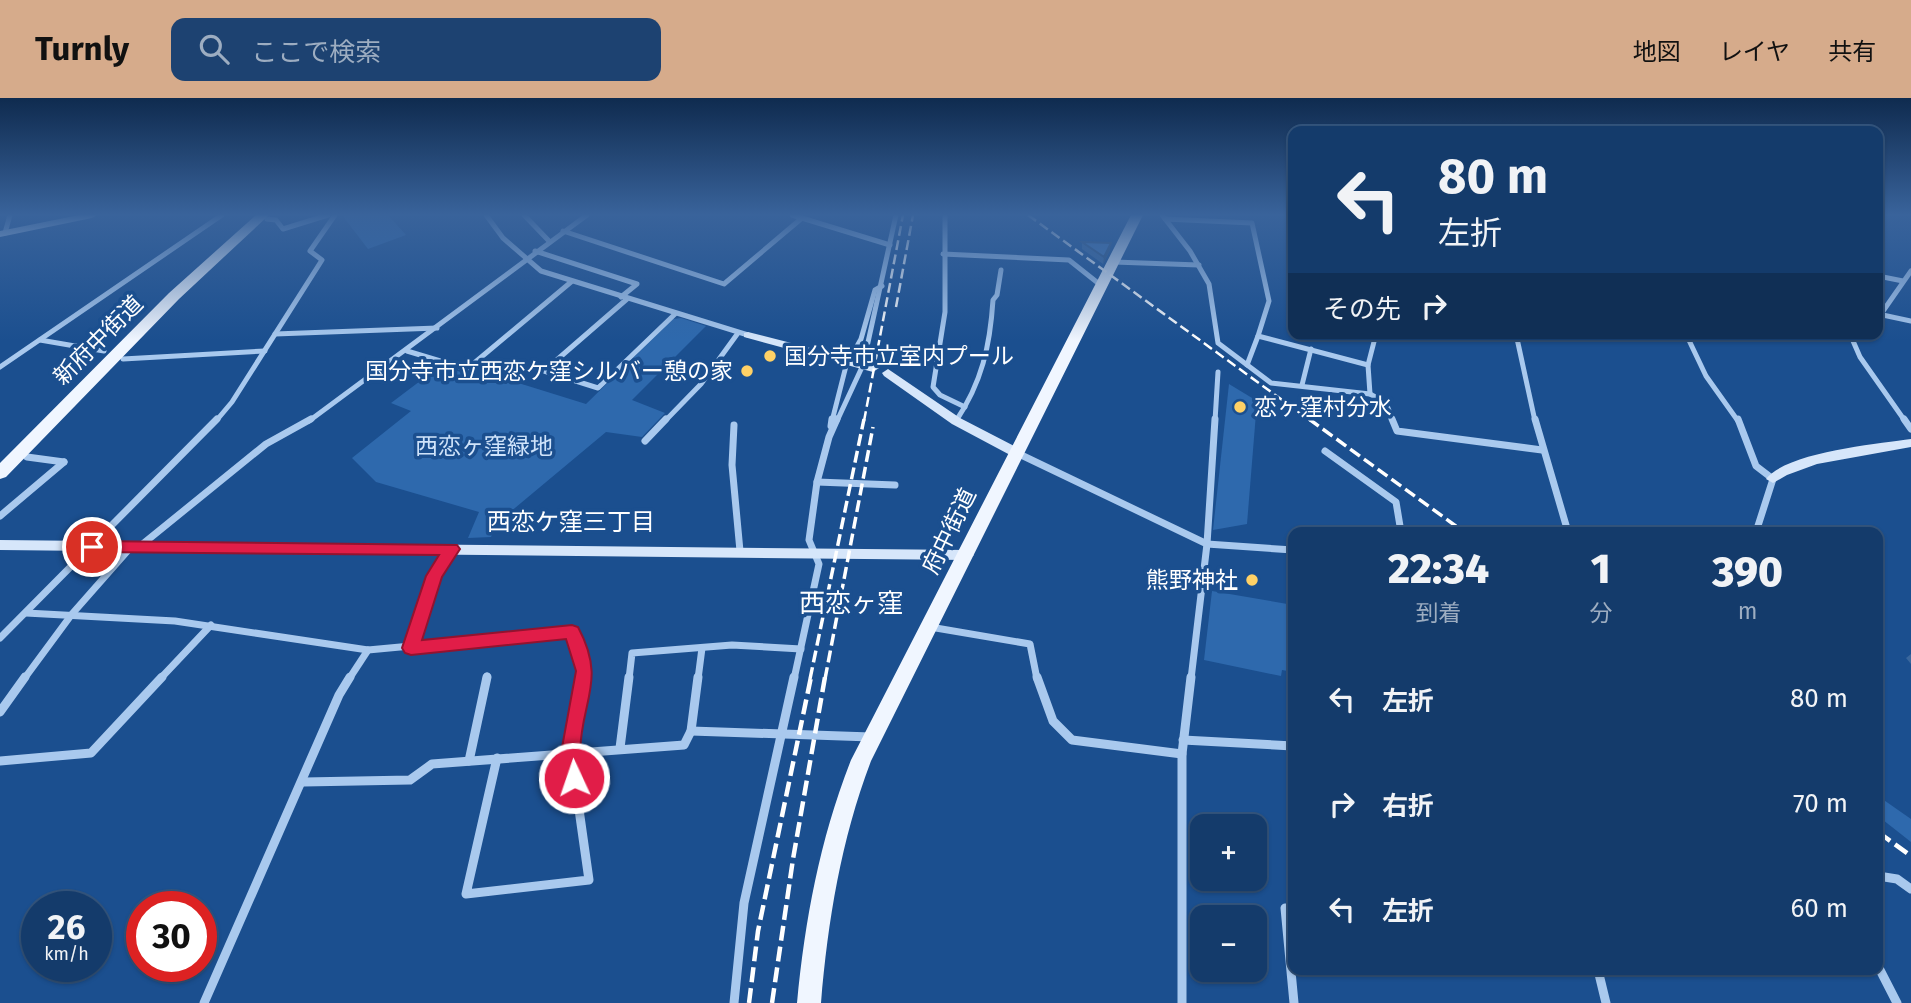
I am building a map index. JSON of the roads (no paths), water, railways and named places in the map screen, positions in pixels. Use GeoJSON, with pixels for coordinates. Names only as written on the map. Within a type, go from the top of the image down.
{"type":"FeatureCollection","features":[{"type":"Feature","properties":{"kind":"main road","name":"新府中街道"},"geometry":{"type":"LineString","coordinates":[[0,456],[104,351],[205,257]]}},
{"type":"Feature","properties":{"kind":"main road","name":"新府中街道"},"geometry":{"type":"LineString","coordinates":[[0,473],[217,257]]}},
{"type":"Feature","properties":{"kind":"main road","name":"府中街道"},"geometry":{"type":"LineString","coordinates":[[809,1003],[817,922],[830,852],[849,788],[871,737],[967,555],[1116,257]]}},
{"type":"Feature","properties":{"kind":"main road"},"geometry":{"type":"LineString","coordinates":[[0,485],[122,354]]}},
{"type":"Feature","properties":{"kind":"street"},"geometry":{"type":"LineString","coordinates":[[0,367],[161,257]]}},
{"type":"Feature","properties":{"kind":"street"},"geometry":{"type":"LineString","coordinates":[[0,638],[200,440],[232,402],[322,260],[318,257]]}},
{"type":"Feature","properties":{"kind":"street"},"geometry":{"type":"LineString","coordinates":[[0,712],[72,614],[135,547],[266,444],[298,428],[346,396],[527,257]]}},
{"type":"Feature","properties":{"kind":"street"},"geometry":{"type":"LineString","coordinates":[[555,257],[637,284],[544,371],[598,388],[675,314]]}},
{"type":"Feature","properties":{"kind":"street"},"geometry":{"type":"LineString","coordinates":[[642,257],[723,284],[755,257]]}},
{"type":"Feature","properties":{"kind":"street"},"geometry":{"type":"LineString","coordinates":[[830,433],[868,366],[888,257]]}},
{"type":"Feature","properties":{"kind":"street"},"geometry":{"type":"LineString","coordinates":[[943,257],[945,312],[933,387],[940,395],[965,407]]}},
{"type":"Feature","properties":{"kind":"street"},"geometry":{"type":"LineString","coordinates":[[1011,257],[1069,260],[1103,287]]}},
{"type":"Feature","properties":{"kind":"street"},"geometry":{"type":"LineString","coordinates":[[1193,257],[1212,295],[1217,343],[1271,383],[1370,394],[1386,403],[1397,431],[1542,450]]}},
{"type":"Feature","properties":{"kind":"street"},"geometry":{"type":"LineString","coordinates":[[1247,365],[1269,301],[1259,257]]}},
{"type":"Feature","properties":{"kind":"street"},"geometry":{"type":"LineString","coordinates":[[524,259],[541,271],[571,282],[743,334],[868,366]]}},
{"type":"Feature","properties":{"kind":"street"},"geometry":{"type":"LineString","coordinates":[[1114,262],[1199,265]]}},
{"type":"Feature","properties":{"kind":"street"},"geometry":{"type":"LineString","coordinates":[[956,421],[976,394],[989,361],[993,300],[997,295],[1001,270]]}},
{"type":"Feature","properties":{"kind":"street"},"geometry":{"type":"LineString","coordinates":[[1883,308],[1911,271]]}},
{"type":"Feature","properties":{"kind":"street"},"geometry":{"type":"LineString","coordinates":[[1883,277],[1903,281]]}},
{"type":"Feature","properties":{"kind":"street"},"geometry":{"type":"LineString","coordinates":[[407,351],[467,369],[571,282]]}},
{"type":"Feature","properties":{"kind":"street"},"geometry":{"type":"LineString","coordinates":[[734,1003],[744,903],[819,564],[809,540],[817,482],[830,433],[834,404],[846,366],[854,354],[875,290],[882,286]]}},
{"type":"Feature","properties":{"kind":"street"},"geometry":{"type":"LineString","coordinates":[[1883,315],[1911,321]]}},
{"type":"Feature","properties":{"kind":"street"},"geometry":{"type":"LineString","coordinates":[[275,334],[437,328]]}},
{"type":"Feature","properties":{"kind":"street"},"geometry":{"type":"LineString","coordinates":[[645,441],[701,384],[743,334]]}},
{"type":"Feature","properties":{"kind":"street"},"geometry":{"type":"LineString","coordinates":[[1258,336],[1368,365]]}},
{"type":"Feature","properties":{"kind":"street"},"geometry":{"type":"LineString","coordinates":[[40,340],[84,350],[104,351]]}},
{"type":"Feature","properties":{"kind":"street"},"geometry":{"type":"LineString","coordinates":[[1370,394],[1368,365],[1374,340]]}},
{"type":"Feature","properties":{"kind":"street"},"geometry":{"type":"LineString","coordinates":[[1517,340],[1542,450],[1566,527]]}},
{"type":"Feature","properties":{"kind":"street"},"geometry":{"type":"LineString","coordinates":[[1689,340],[1706,376],[1735,412],[1756,466],[1773,479]]}},
{"type":"Feature","properties":{"kind":"street"},"geometry":{"type":"LineString","coordinates":[[1853,340],[1860,357],[1911,429]]}},
{"type":"Feature","properties":{"kind":"street"},"geometry":{"type":"LineString","coordinates":[[1302,385],[1311,349]]}},
{"type":"Feature","properties":{"kind":"street"},"geometry":{"type":"LineString","coordinates":[[122,354],[265,351]]}},
{"type":"Feature","properties":{"kind":"street"},"geometry":{"type":"LineString","coordinates":[[1182,1003],[1182,754],[1206,544],[1218,372]]}},
{"type":"Feature","properties":{"kind":"street"},"geometry":{"type":"LineString","coordinates":[[888,373],[898,377],[956,421],[1206,544],[1288,550]]}},
{"type":"Feature","properties":{"kind":"street"},"geometry":{"type":"LineString","coordinates":[[734,425],[732,465],[740,551]]}},
{"type":"Feature","properties":{"kind":"street"},"geometry":{"type":"LineString","coordinates":[[1757,527],[1773,479],[1786,469],[1824,458],[1911,443]]}},
{"type":"Feature","properties":{"kind":"street"},"geometry":{"type":"LineString","coordinates":[[1325,452],[1395,502],[1400,527]]}},
{"type":"Feature","properties":{"kind":"street"},"geometry":{"type":"LineString","coordinates":[[0,516],[64,462],[27,457]]}},
{"type":"Feature","properties":{"kind":"street"},"geometry":{"type":"LineString","coordinates":[[817,482],[895,485]]}},
{"type":"Feature","properties":{"kind":"street"},"geometry":{"type":"LineString","coordinates":[[0,545],[812,551],[967,555]]}},
{"type":"Feature","properties":{"kind":"street"},"geometry":{"type":"LineString","coordinates":[[411,648],[434,576],[452,549]]}},
{"type":"Feature","properties":{"kind":"street"},"geometry":{"type":"LineString","coordinates":[[26,613],[211,625],[368,650],[572,631],[585,671],[571,753],[589,880],[466,894],[496,758]]}},
{"type":"Feature","properties":{"kind":"street"},"geometry":{"type":"LineString","coordinates":[[0,761],[91,753],[211,625]]}},
{"type":"Feature","properties":{"kind":"street"},"geometry":{"type":"LineString","coordinates":[[930,627],[1030,645],[1045,706],[1061,733],[1072,740],[1182,754]]}},
{"type":"Feature","properties":{"kind":"street"},"geometry":{"type":"LineString","coordinates":[[620,748],[632,653],[732,645],[800,649]]}},
{"type":"Feature","properties":{"kind":"street"},"geometry":{"type":"LineString","coordinates":[[304,782],[411,780],[432,764],[620,748],[684,746],[691,731],[702,648]]}},
{"type":"Feature","properties":{"kind":"street"},"geometry":{"type":"LineString","coordinates":[[204,1003],[304,782],[340,695],[368,650]]}},
{"type":"Feature","properties":{"kind":"street"},"geometry":{"type":"LineString","coordinates":[[468,761],[487,676]]}},
{"type":"Feature","properties":{"kind":"street"},"geometry":{"type":"LineString","coordinates":[[691,731],[871,737]]}},
{"type":"Feature","properties":{"kind":"street"},"geometry":{"type":"LineString","coordinates":[[1183,740],[1288,746]]}},
{"type":"Feature","properties":{"kind":"street"},"geometry":{"type":"LineString","coordinates":[[1883,877],[1897,878],[1911,889]]}},
{"type":"Feature","properties":{"kind":"street"},"geometry":{"type":"LineString","coordinates":[[1288,908],[1285,908],[1288,940]]}},
{"type":"Feature","properties":{"kind":"street"},"geometry":{"type":"LineString","coordinates":[[1291,975],[1294,1003]]}},
{"type":"Feature","properties":{"kind":"street"},"geometry":{"type":"LineString","coordinates":[[1599,975],[1605,1003]]}},
{"type":"Feature","properties":{"kind":"street"},"geometry":{"type":"LineString","coordinates":[[1883,975],[1897,1003]]}},
{"type":"Feature","properties":{"kind":"railway"},"geometry":{"type":"LineString","coordinates":[[864,421],[895,257]]}},
{"type":"Feature","properties":{"kind":"railway"},"geometry":{"type":"LineString","coordinates":[[896,307],[905,257]]}},
{"type":"Feature","properties":{"kind":"railway"},"geometry":{"type":"LineString","coordinates":[[1086,257],[1311,421]]}},
{"type":"Feature","properties":{"kind":"railway"},"geometry":{"type":"LineString","coordinates":[[810,679],[864,419]]}},
{"type":"Feature","properties":{"kind":"railway"},"geometry":{"type":"LineString","coordinates":[[1309,419],[1457,527]]}},
{"type":"Feature","properties":{"kind":"railway"},"geometry":{"type":"LineString","coordinates":[[825,679],[873,427]]}},
{"type":"Feature","properties":{"kind":"railway"},"geometry":{"type":"LineString","coordinates":[[749,1003],[758,931],[811,677]]}},
{"type":"Feature","properties":{"kind":"railway"},"geometry":{"type":"LineString","coordinates":[[772,1003],[793,859],[825,677]]}},
{"type":"Feature","properties":{"kind":"railway"},"geometry":{"type":"LineString","coordinates":[[1883,836],[1911,856]]}},
{"type":"Feature","properties":{"kind":"place","name":"国分寺市立室内プール"},"geometry":{"type":"Point","coordinates":[770,356]}},
{"type":"Feature","properties":{"kind":"place","name":"国分寺市立西恋ケ窪シルバー憩の家"},"geometry":{"type":"Point","coordinates":[747,371]}},
{"type":"Feature","properties":{"kind":"place","name":"恋ヶ窪村分水"},"geometry":{"type":"Point","coordinates":[1240,407]}},
{"type":"Feature","properties":{"kind":"place","name":"熊野神社"},"geometry":{"type":"Point","coordinates":[1252,580]}},
{"type":"Feature","properties":{"kind":"district","name":"西恋ケ窪三丁目"},"geometry":{"type":"Point","coordinates":[571,522]}},
{"type":"Feature","properties":{"kind":"district","name":"西恋ヶ窪"},"geometry":{"type":"Point","coordinates":[851,603]}},
{"type":"Feature","properties":{"kind":"park label","name":"西恋ヶ窪緑地"},"geometry":{"type":"Point","coordinates":[484,446]}}]}
